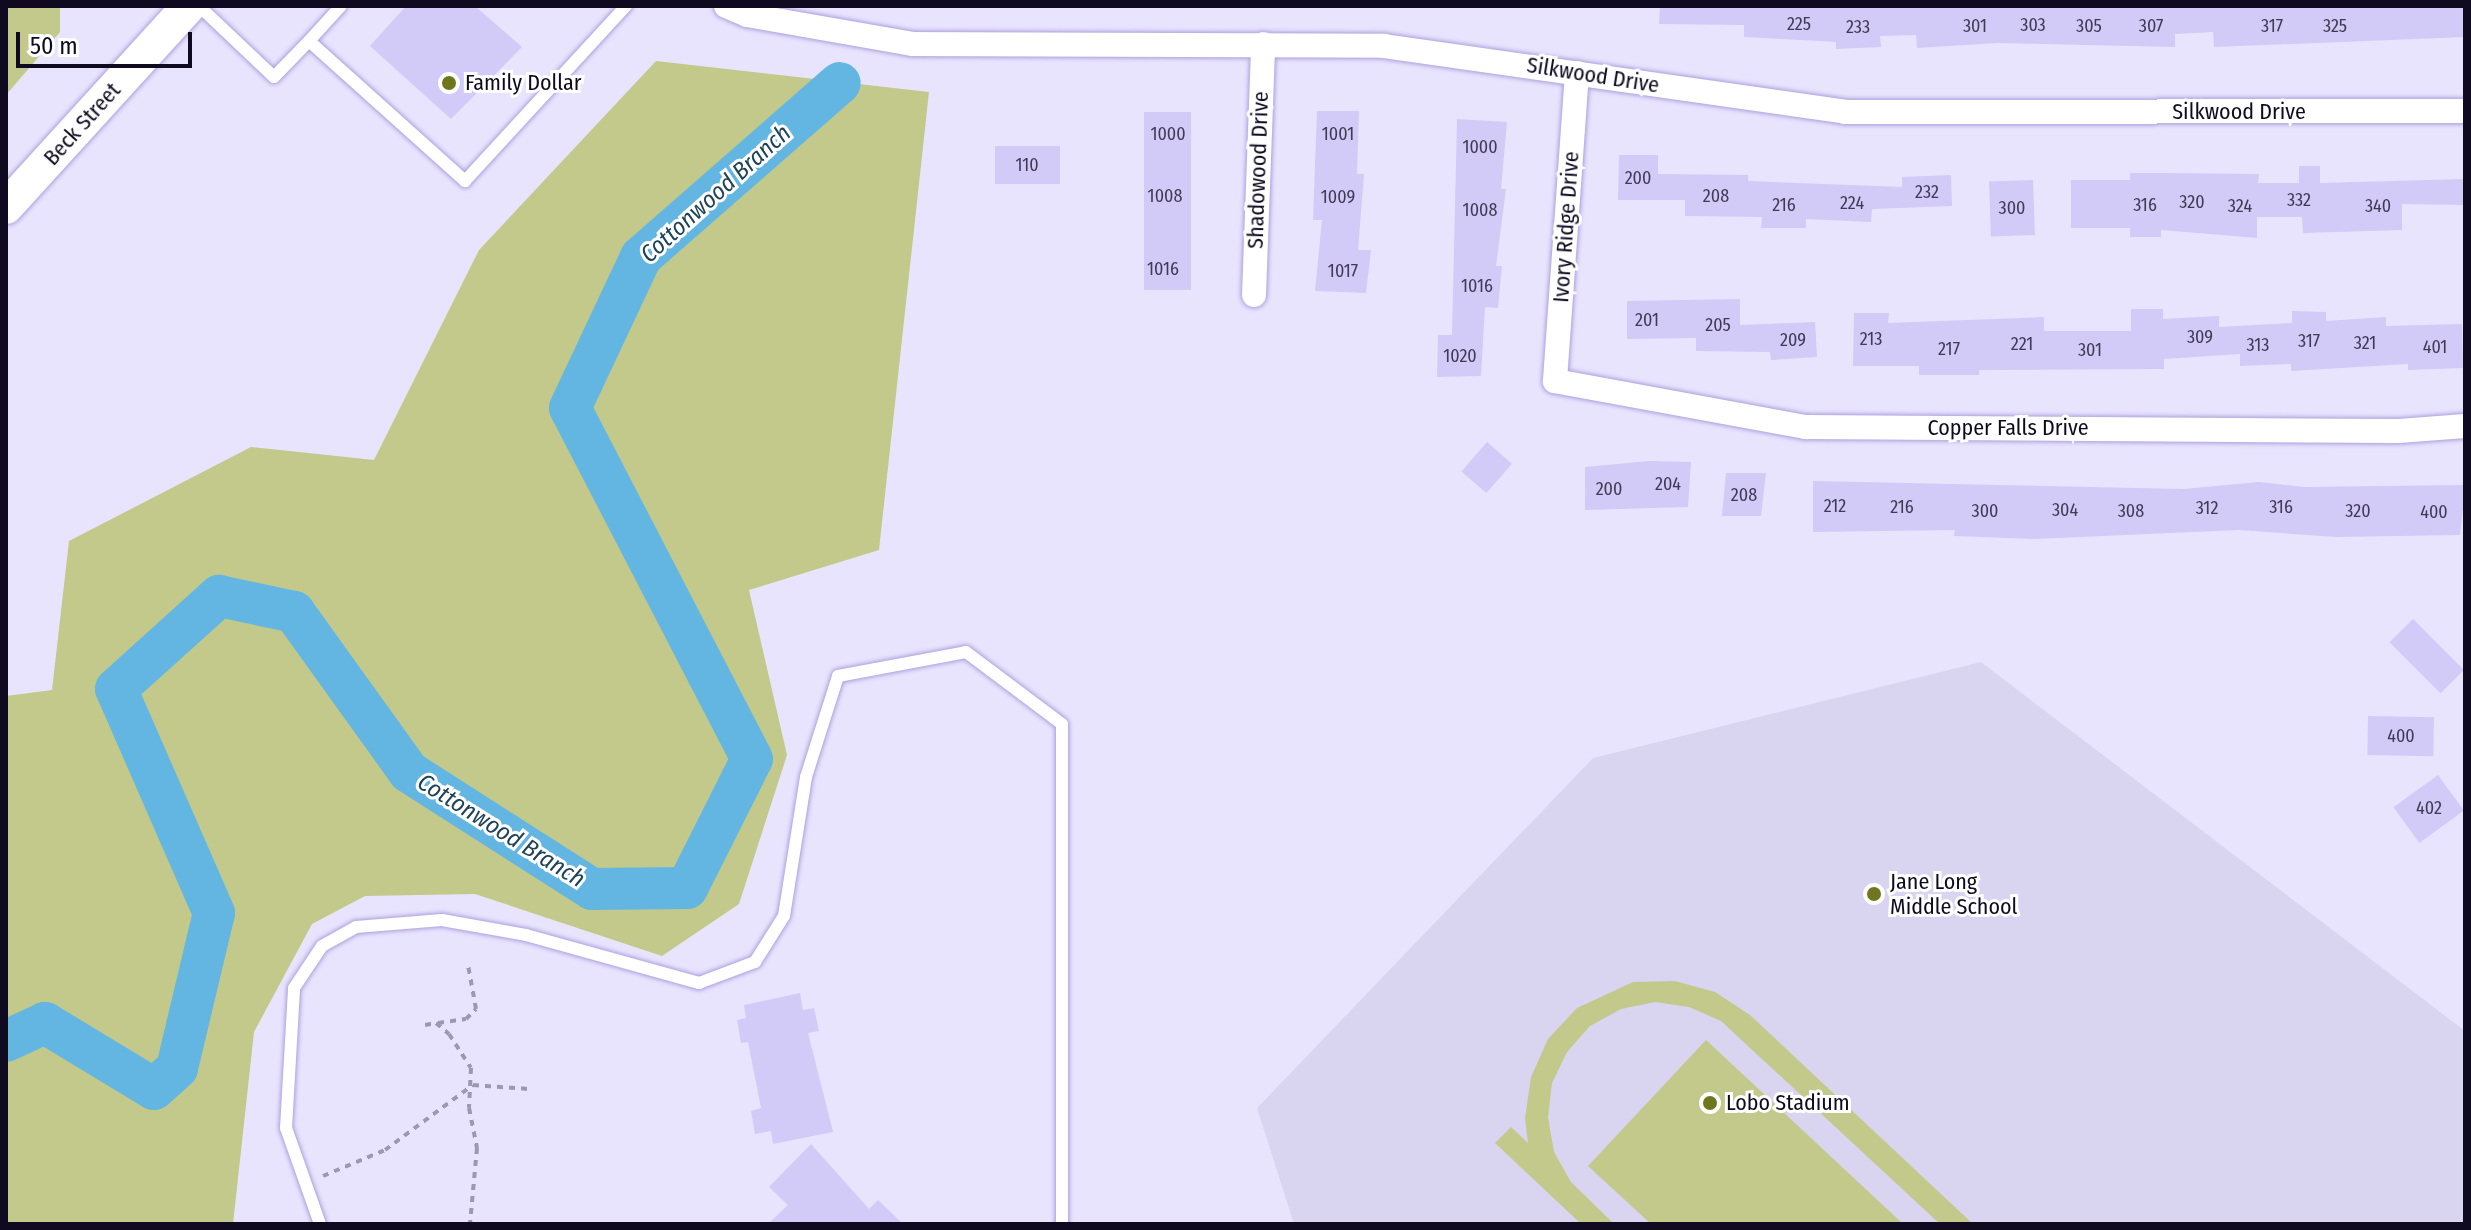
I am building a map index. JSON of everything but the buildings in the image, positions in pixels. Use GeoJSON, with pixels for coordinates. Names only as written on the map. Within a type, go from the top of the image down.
{"type":"FeatureCollection","features":[{"type":"Feature","properties":{"kind":"street","name":"Beck Street"},"geometry":{"type":"LineString","coordinates":[[6,207],[189,6]]}},
{"type":"Feature","properties":{"kind":"street","name":"Silkwood Drive"},"geometry":{"type":"LineString","coordinates":[[726,6],[747,15],[913,44],[1384,46],[1845,112],[2465,111]]}},
{"type":"Feature","properties":{"kind":"street","name":"Shadowood Drive"},"geometry":{"type":"LineString","coordinates":[[1254,295],[1263,44]]}},
{"type":"Feature","properties":{"kind":"street","name":"Ivory Ridge Drive"},"geometry":{"type":"LineString","coordinates":[[1555,381],[1577,73]]}},
{"type":"Feature","properties":{"kind":"street","name":"Copper Falls Drive"},"geometry":{"type":"LineString","coordinates":[[1555,381],[1806,427],[2399,431],[2465,426]]}},
{"type":"Feature","properties":{"kind":"lane"},"geometry":{"type":"LineString","coordinates":[[199,6],[274,77],[341,6]]}},
{"type":"Feature","properties":{"kind":"lane"},"geometry":{"type":"LineString","coordinates":[[309,41],[465,181],[626,6]]}},
{"type":"Feature","properties":{"kind":"lane"},"geometry":{"type":"LineString","coordinates":[[320,1224],[286,1128],[294,988],[322,946],[356,927],[442,920],[526,935],[699,983],[755,962],[784,916],[806,777],[838,676],[966,652],[1062,724],[1062,1224]]}},
{"type":"Feature","properties":{"kind":"path"},"geometry":{"type":"LineString","coordinates":[[425,1025],[466,1019],[476,1009],[468,965]]}},
{"type":"Feature","properties":{"kind":"path"},"geometry":{"type":"LineString","coordinates":[[436,1023],[465,1054],[473,1085],[469,1108],[477,1148],[470,1224]]}},
{"type":"Feature","properties":{"kind":"path"},"geometry":{"type":"LineString","coordinates":[[306,1183],[385,1150],[473,1085],[529,1089]]}},
{"type":"Feature","properties":{"kind":"shaded area","name":"Jane Long Middle School"},"geometry":{"type":"Polygon","coordinates":[[[1981,662],[2465,1031],[2465,1224],[1294,1224],[1257,1108],[1593,758],[1981,662]]]}},
{"type":"Feature","properties":{"kind":"green space"},"geometry":{"type":"Polygon","coordinates":[[[6,6],[60,6],[60,32],[6,95],[6,6]]]}},
{"type":"Feature","properties":{"kind":"green space"},"geometry":{"type":"Polygon","coordinates":[[[656,61],[929,92],[879,550],[749,590],[787,755],[739,904],[662,956],[475,894],[365,896],[312,924],[254,1032],[233,1224],[6,1224],[6,696],[52,690],[69,541],[251,447],[374,460],[479,250],[656,61]]]}},
{"type":"Feature","properties":{"kind":"green space"},"geometry":{"type":"Polygon","coordinates":[[[1675,981],[1715,992],[1750,1015],[1973,1224],[1940,1224],[1721,1021],[1689,1007],[1655,1002],[1621,1009],[1590,1026],[1567,1052],[1552,1083],[1548,1117],[1554,1152],[1571,1182],[1614,1224],[1581,1224],[1495,1143],[1511,1127],[1528,1143],[1525,1118],[1531,1077],[1548,1039],[1577,1008],[1633,982],[1675,981]]]}},
{"type":"Feature","properties":{"kind":"green space","name":"Lobo Stadium"},"geometry":{"type":"Polygon","coordinates":[[[1706,1040],[1903,1224],[1651,1224],[1588,1166],[1706,1040]]]}},
{"type":"Feature","properties":{"kind":"waterway","name":"Cottonwood Branch"},"geometry":{"type":"LineString","coordinates":[[6,1041],[45,1023],[154,1089],[177,1068],[214,913],[116,689],[219,596],[294,612],[409,772],[592,889],[687,888],[752,759],[570,408],[641,257],[840,83]]}},
{"type":"Feature","properties":{"kind":"place","name":"Family Dollar"},"geometry":{"type":"Point","coordinates":[449,83]}},
{"type":"Feature","properties":{"kind":"place","name":"Jane Long Middle School"},"geometry":{"type":"Point","coordinates":[1874,894]}},
{"type":"Feature","properties":{"kind":"place","name":"Lobo Stadium"},"geometry":{"type":"Point","coordinates":[1710,1103]}}]}
